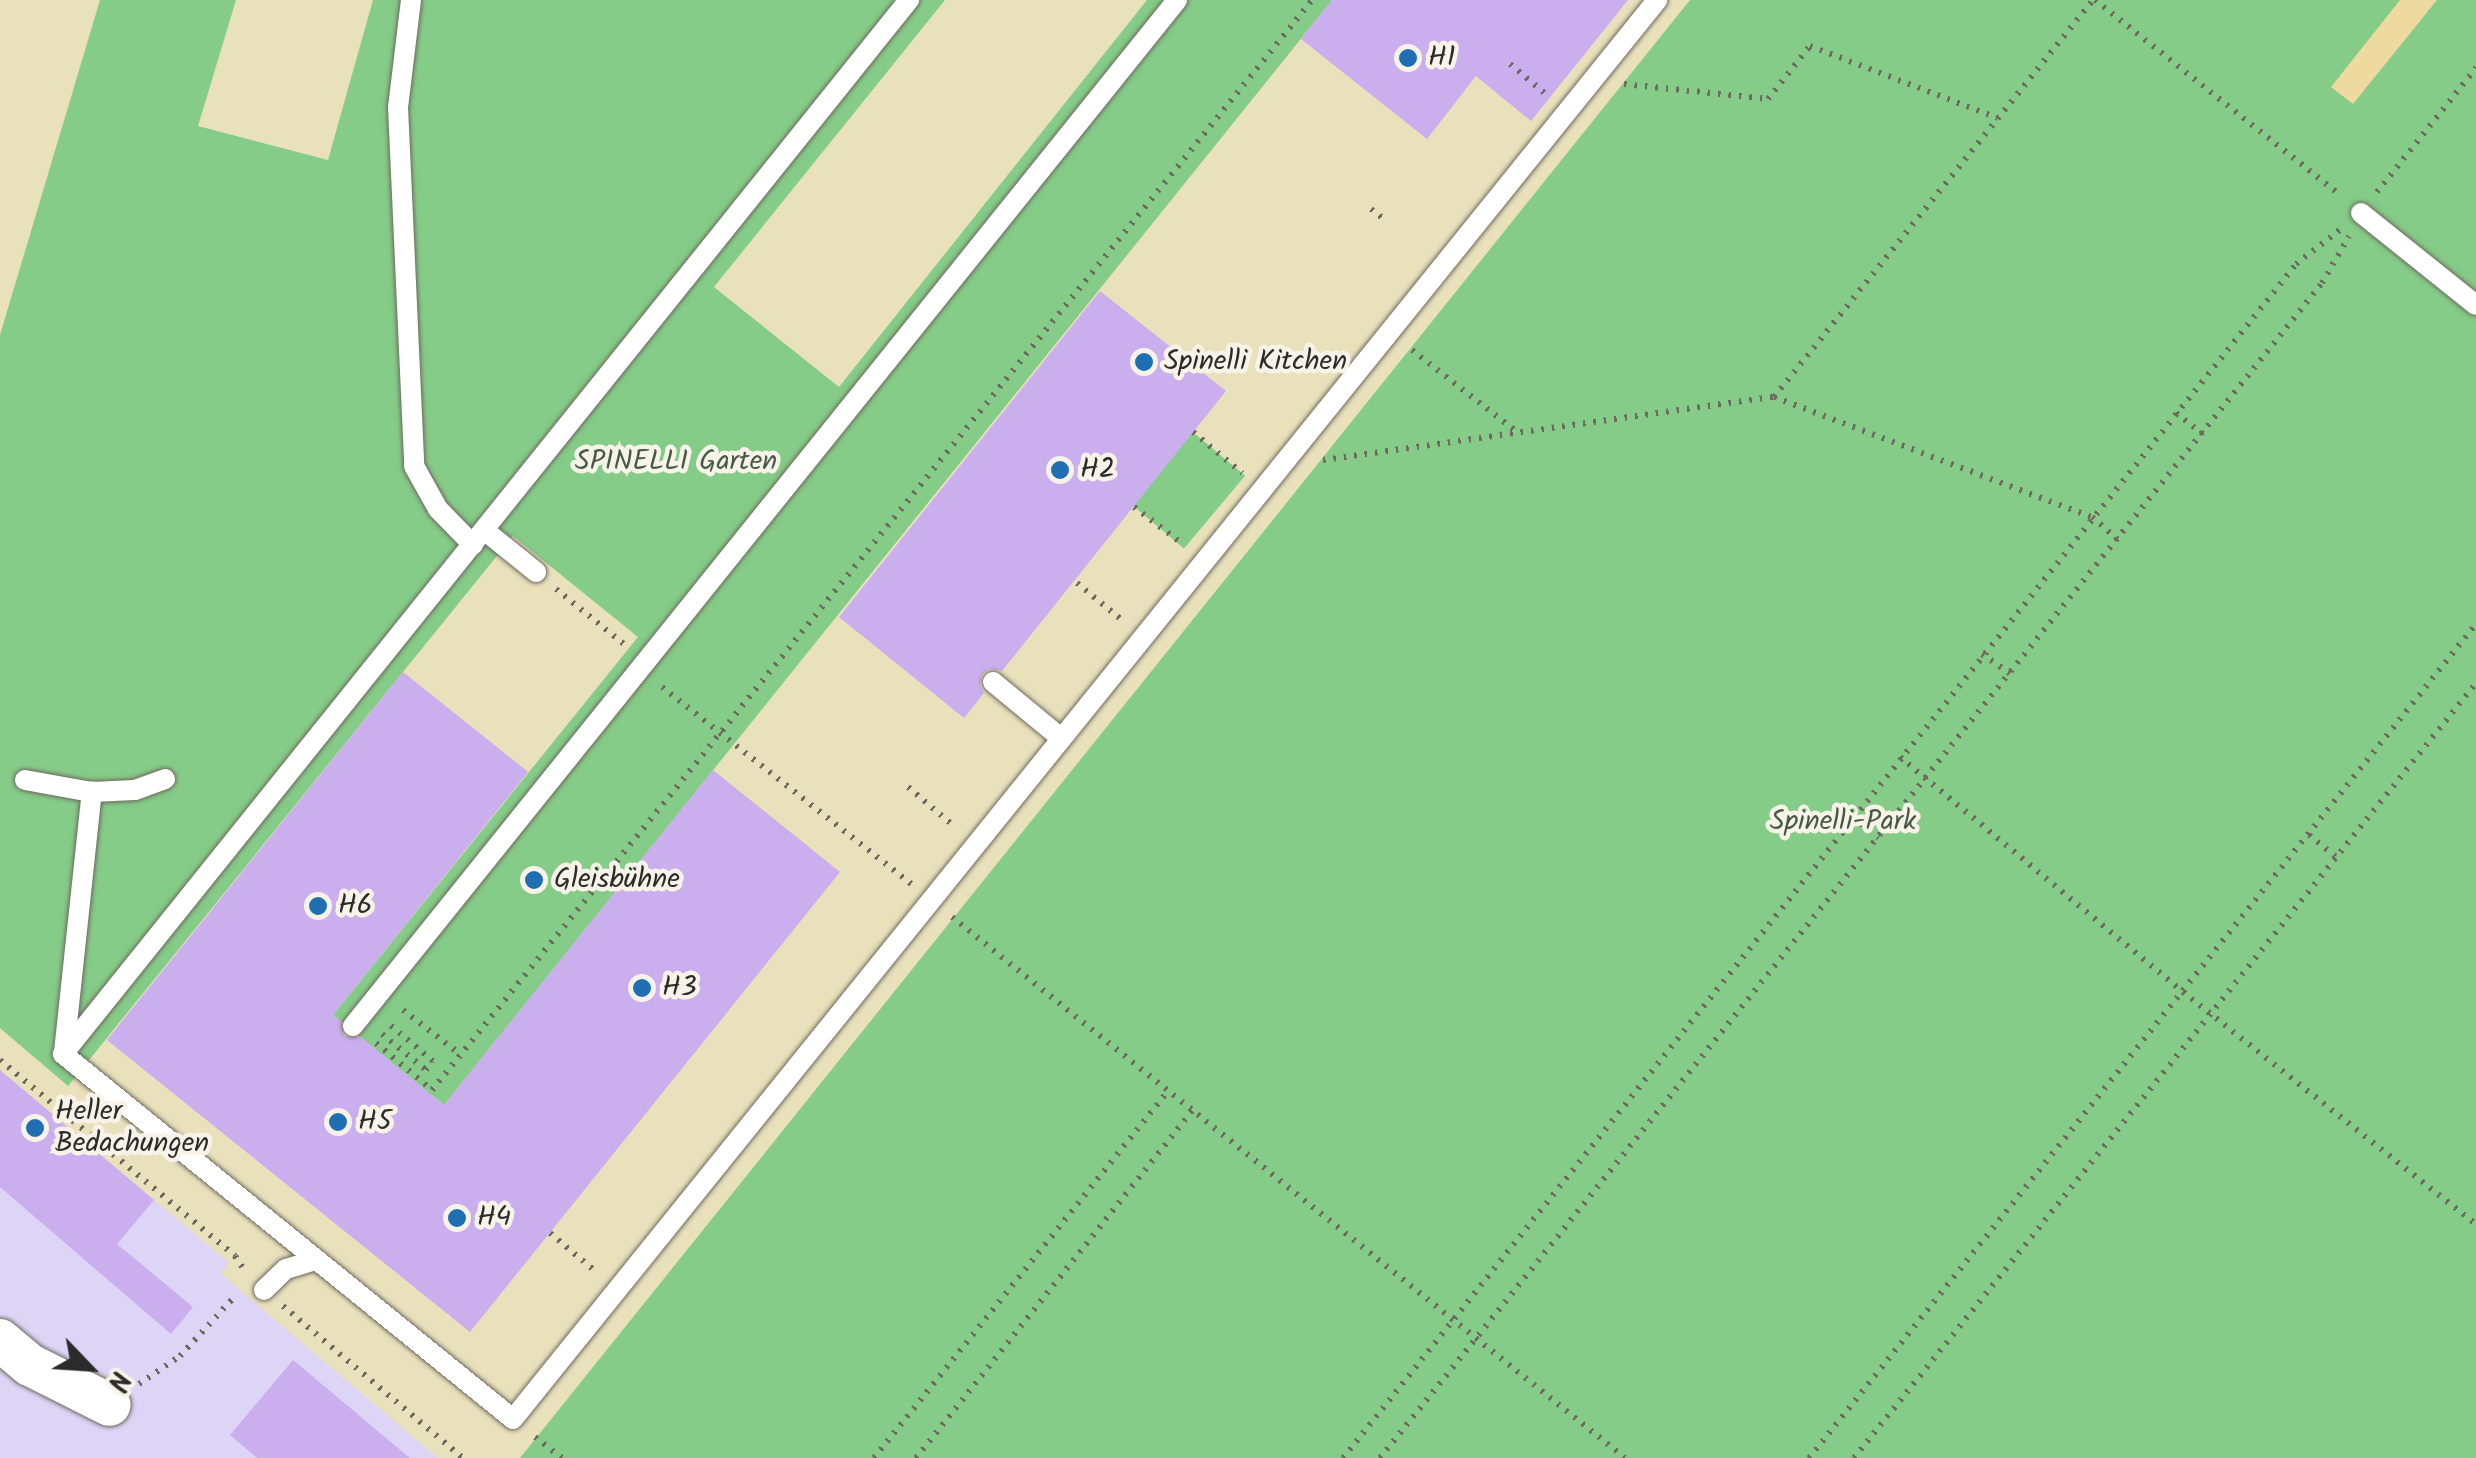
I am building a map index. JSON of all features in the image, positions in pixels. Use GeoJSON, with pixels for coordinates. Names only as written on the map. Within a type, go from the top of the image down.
{"type":"FeatureCollection","features":[{"type":"Feature","properties":{"kind":"street"},"geometry":{"type":"LineString","coordinates":[[0,1340],[30,1365],[110,1405]]}},
{"type":"Feature","properties":{"kind":"lane"},"geometry":{"type":"LineString","coordinates":[[411,0],[398,107],[414,466],[438,509],[536,572]]}},
{"type":"Feature","properties":{"kind":"lane"},"geometry":{"type":"LineString","coordinates":[[63,1054],[910,0]]}},
{"type":"Feature","properties":{"kind":"lane"},"geometry":{"type":"LineString","coordinates":[[353,1026],[1177,0]]}},
{"type":"Feature","properties":{"kind":"lane"},"geometry":{"type":"LineString","coordinates":[[63,1054],[513,1419],[1656,0]]}},
{"type":"Feature","properties":{"kind":"lane"},"geometry":{"type":"LineString","coordinates":[[2361,213],[2476,305]]}},
{"type":"Feature","properties":{"kind":"lane"},"geometry":{"type":"LineString","coordinates":[[993,682],[1061,738]]}},
{"type":"Feature","properties":{"kind":"lane"},"geometry":{"type":"LineString","coordinates":[[25,780],[92,792],[134,790],[165,778]]}},
{"type":"Feature","properties":{"kind":"lane"},"geometry":{"type":"LineString","coordinates":[[63,1054],[92,792]]}},
{"type":"Feature","properties":{"kind":"lane"},"geometry":{"type":"LineString","coordinates":[[257,1285],[286,1269],[316,1260]]}},
{"type":"Feature","properties":{"kind":"path"},"geometry":{"type":"LineString","coordinates":[[380,1016],[433,1061],[426,1070],[378,1030],[371,1039],[432,1090],[721,738],[1312,0]]}},
{"type":"Feature","properties":{"kind":"path"},"geometry":{"type":"LineString","coordinates":[[1774,397],[2094,0],[2361,213]]}},
{"type":"Feature","properties":{"kind":"path"},"geometry":{"type":"LineString","coordinates":[[1593,80],[1768,100],[1810,46],[1998,118]]}},
{"type":"Feature","properties":{"kind":"path"},"geometry":{"type":"LineString","coordinates":[[1510,64],[1531,81]]}},
{"type":"Feature","properties":{"kind":"path"},"geometry":{"type":"LineString","coordinates":[[1380,1458],[2322,283],[2361,213],[2476,68]]}},
{"type":"Feature","properties":{"kind":"path"},"geometry":{"type":"LineString","coordinates":[[1372,209],[1385,220]]}},
{"type":"Feature","properties":{"kind":"path"},"geometry":{"type":"LineString","coordinates":[[1343,1458],[2296,264],[2361,213]]}},
{"type":"Feature","properties":{"kind":"path"},"geometry":{"type":"LineString","coordinates":[[1388,331],[1518,432]]}},
{"type":"Feature","properties":{"kind":"path"},"geometry":{"type":"LineString","coordinates":[[1287,458],[1327,460],[1774,397],[2092,517],[2118,540]]}},
{"type":"Feature","properties":{"kind":"path"},"geometry":{"type":"LineString","coordinates":[[2176,413],[2202,434]]}},
{"type":"Feature","properties":{"kind":"path"},"geometry":{"type":"LineString","coordinates":[[1193,432],[1262,490]]}},
{"type":"Feature","properties":{"kind":"path"},"geometry":{"type":"LineString","coordinates":[[1134,506],[1204,560]]}},
{"type":"Feature","properties":{"kind":"path"},"geometry":{"type":"LineString","coordinates":[[536,572],[645,661]]}},
{"type":"Feature","properties":{"kind":"path"},"geometry":{"type":"LineString","coordinates":[[1077,583],[1142,637]]}},
{"type":"Feature","properties":{"kind":"path"},"geometry":{"type":"LineString","coordinates":[[1809,1458],[2476,624]]}},
{"type":"Feature","properties":{"kind":"path"},"geometry":{"type":"LineString","coordinates":[[1982,654],[2012,674]]}},
{"type":"Feature","properties":{"kind":"path"},"geometry":{"type":"LineString","coordinates":[[658,683],[721,738],[931,899],[1625,1458]]}},
{"type":"Feature","properties":{"kind":"path"},"geometry":{"type":"LineString","coordinates":[[1854,1458],[2476,683]]}},
{"type":"Feature","properties":{"kind":"path"},"geometry":{"type":"LineString","coordinates":[[1900,758],[2212,1016],[2476,1224]]}},
{"type":"Feature","properties":{"kind":"path"},"geometry":{"type":"LineString","coordinates":[[908,788],[977,842]]}},
{"type":"Feature","properties":{"kind":"path"},"geometry":{"type":"LineString","coordinates":[[1852,817],[1879,838]]}},
{"type":"Feature","properties":{"kind":"path"},"geometry":{"type":"LineString","coordinates":[[2309,835],[2337,858]]}},
{"type":"Feature","properties":{"kind":"path"},"geometry":{"type":"LineString","coordinates":[[381,992],[461,1055]]}},
{"type":"Feature","properties":{"kind":"path"},"geometry":{"type":"LineString","coordinates":[[0,1060],[234,1256],[257,1285],[463,1458]]}},
{"type":"Feature","properties":{"kind":"path"},"geometry":{"type":"LineString","coordinates":[[874,1458],[1168,1090]]}},
{"type":"Feature","properties":{"kind":"path"},"geometry":{"type":"LineString","coordinates":[[916,1458],[1193,1110]]}},
{"type":"Feature","properties":{"kind":"path"},"geometry":{"type":"LineString","coordinates":[[550,1233],[617,1290]]}},
{"type":"Feature","properties":{"kind":"path"},"geometry":{"type":"LineString","coordinates":[[110,1405],[180,1356],[257,1285]]}},
{"type":"Feature","properties":{"kind":"shaded area"},"geometry":{"type":"Polygon","coordinates":[[[0,1070],[229,1263],[221,1274],[438,1458],[0,1458],[0,1070]]]}},
{"type":"Feature","properties":{"kind":"green space","name":"SPINELLI Garten"},"geometry":{"type":"Polygon","coordinates":[[[100,0],[236,0],[198,126],[328,160],[373,0],[945,0],[714,287],[839,387],[1147,0],[1332,0],[444,1105],[333,1015],[638,637],[513,536],[68,1086],[0,1028],[0,335],[100,0]]]}},
{"type":"Feature","properties":{"kind":"green space","name":"Spinelli-Park"},"geometry":{"type":"Polygon","coordinates":[[[1690,0],[2476,0],[2476,1458],[520,1458],[1690,0]]]}},
{"type":"Feature","properties":{"kind":"green space"},"geometry":{"type":"Polygon","coordinates":[[[1193,432],[1245,476],[1184,548],[1132,505],[1193,432]]]}},
{"type":"Feature","properties":{"kind":"sand"},"geometry":{"type":"Polygon","coordinates":[[[2400,0],[2437,0],[2353,104],[2331,87],[2400,0]]]}},
{"type":"Feature","properties":{"kind":"building","name":"H1"},"geometry":{"type":"Polygon","coordinates":[[[1332,0],[1628,0],[1531,121],[1476,76],[1427,139],[1301,39],[1332,0]]]}},
{"type":"Feature","properties":{"kind":"building","name":"H2"},"geometry":{"type":"Polygon","coordinates":[[[1100,291],[1226,391],[1002,671],[989,669],[982,674],[980,686],[984,693],[964,718],[839,617],[1100,291]]]}},
{"type":"Feature","properties":{"kind":"building"},"geometry":{"type":"Polygon","coordinates":[[[403,672],[528,772],[333,1015],[341,1021],[344,1036],[361,1037],[444,1105],[713,770],[840,872],[470,1332],[107,1040],[403,672]]]}},
{"type":"Feature","properties":{"kind":"building","name":"Heller Bedachungen"},"geometry":{"type":"Polygon","coordinates":[[[0,1070],[154,1200],[117,1244],[193,1307],[171,1334],[0,1187],[0,1070]]]}},
{"type":"Feature","properties":{"kind":"building"},"geometry":{"type":"Polygon","coordinates":[[[293,1360],[410,1458],[257,1458],[230,1435],[293,1360]]]}},
{"type":"Feature","properties":{"kind":"place","name":"H1"},"geometry":{"type":"Point","coordinates":[1408,58]}},
{"type":"Feature","properties":{"kind":"place","name":"Spinelli Kitchen"},"geometry":{"type":"Point","coordinates":[1144,362]}},
{"type":"Feature","properties":{"kind":"place","name":"H2"},"geometry":{"type":"Point","coordinates":[1060,470]}},
{"type":"Feature","properties":{"kind":"place","name":"Gleisbühne"},"geometry":{"type":"Point","coordinates":[534,880]}},
{"type":"Feature","properties":{"kind":"place","name":"H6"},"geometry":{"type":"Point","coordinates":[318,906]}},
{"type":"Feature","properties":{"kind":"place","name":"H3"},"geometry":{"type":"Point","coordinates":[642,988]}},
{"type":"Feature","properties":{"kind":"place","name":"H5"},"geometry":{"type":"Point","coordinates":[338,1122]}},
{"type":"Feature","properties":{"kind":"place","name":"Heller Bedachungen"},"geometry":{"type":"Point","coordinates":[35,1128]}},
{"type":"Feature","properties":{"kind":"place","name":"H4"},"geometry":{"type":"Point","coordinates":[457,1218]}}]}
